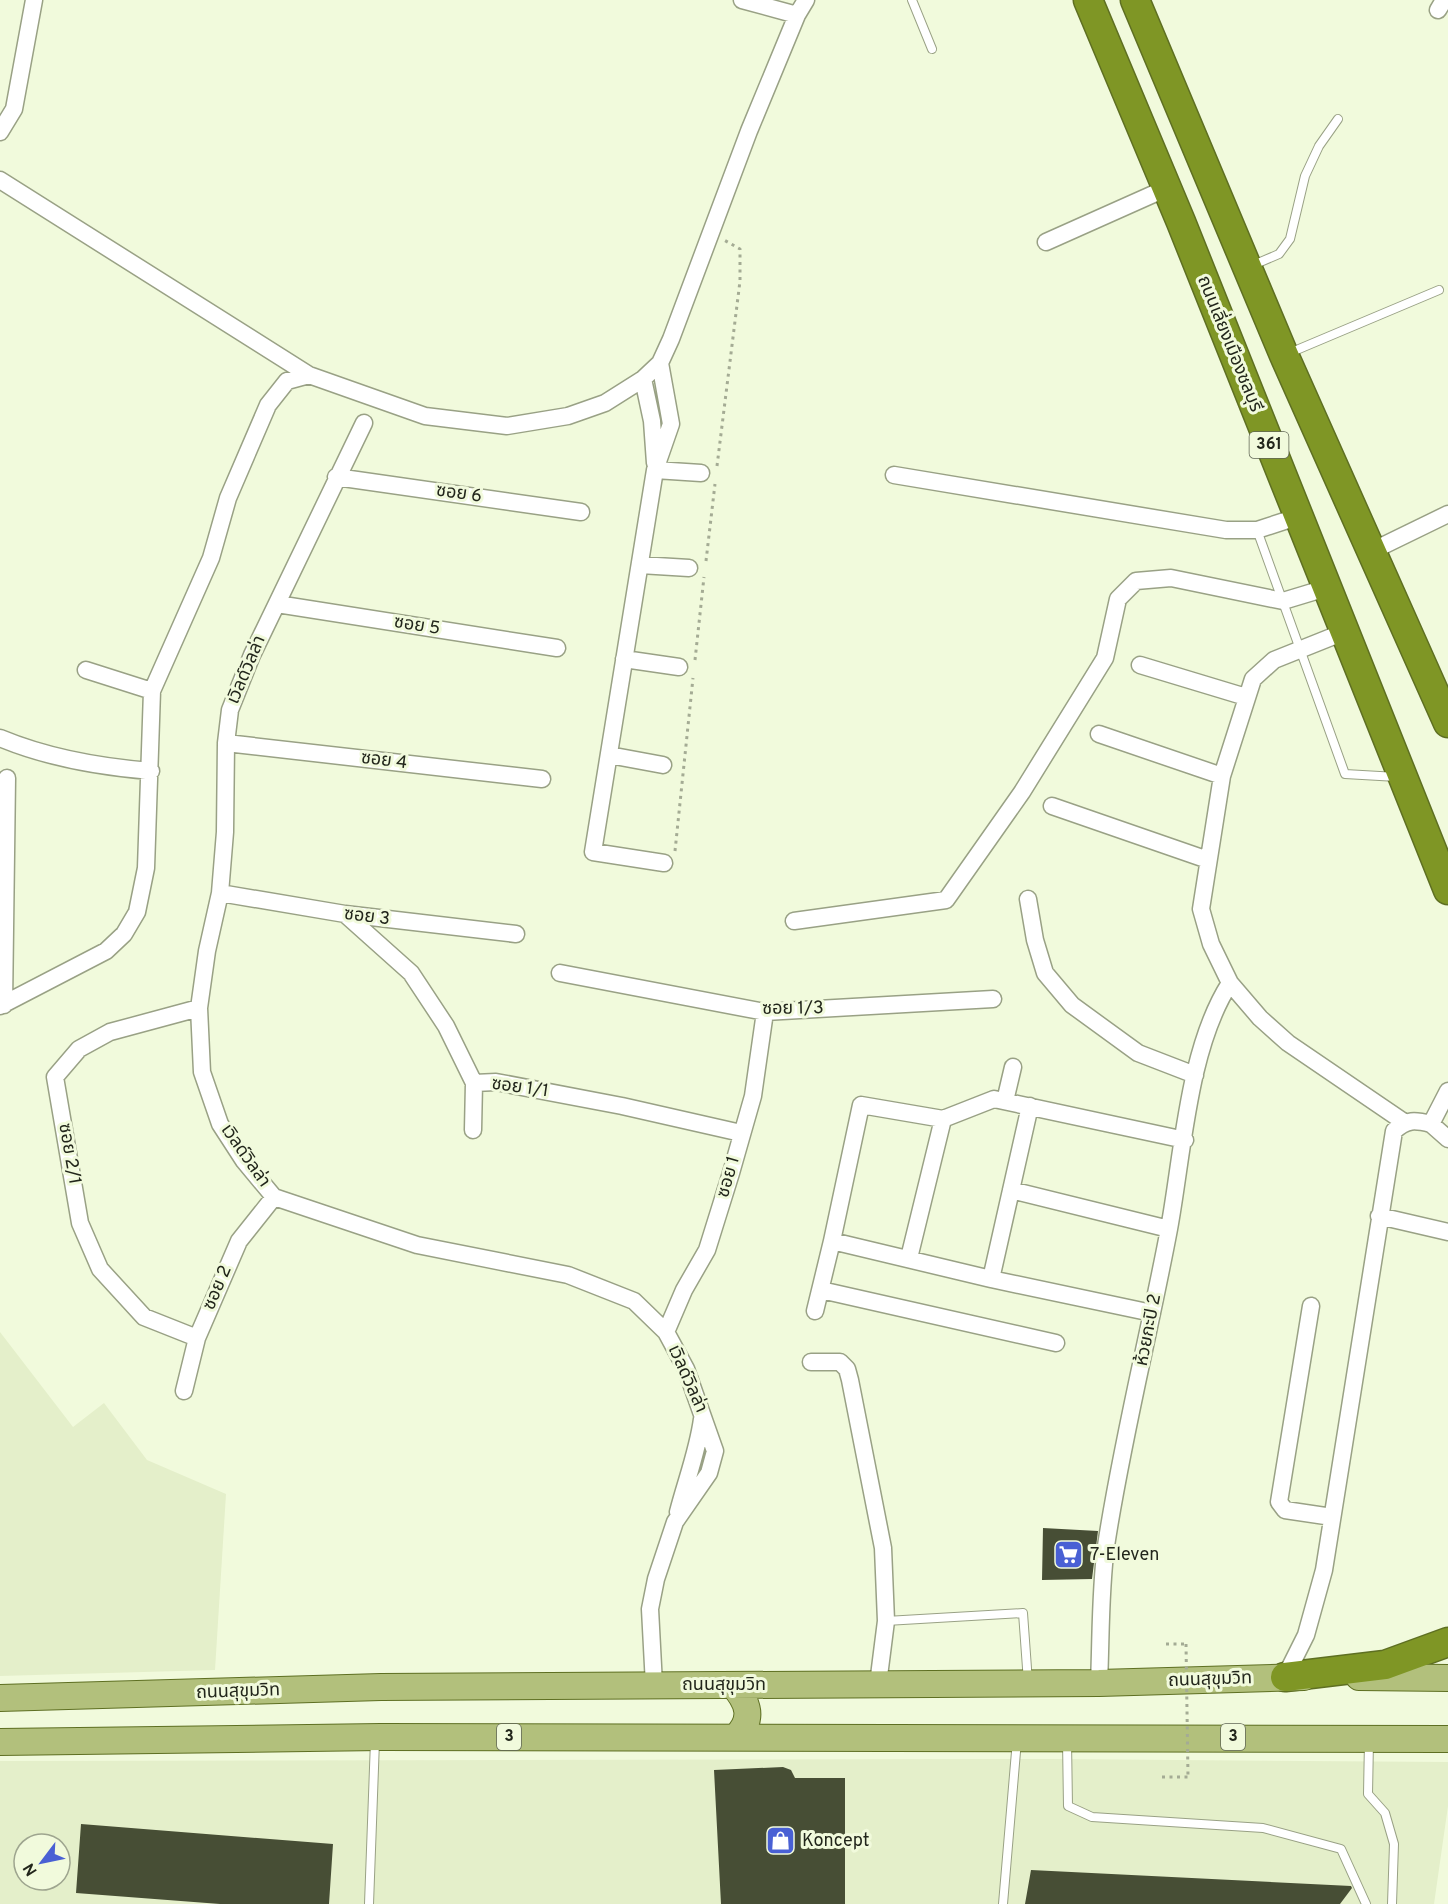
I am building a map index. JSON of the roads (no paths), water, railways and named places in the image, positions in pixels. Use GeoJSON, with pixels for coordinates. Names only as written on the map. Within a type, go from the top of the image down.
{"type":"FeatureCollection","features":[{"type":"Feature","properties":{"kind":"highway","name":"ถนนเลี่ยงเมืองชลบุรี"},"geometry":{"type":"LineString","coordinates":[[1088,0],[1167,188],[1448,890]]}},
{"type":"Feature","properties":{"kind":"highway","name":"361"},"geometry":{"type":"LineString","coordinates":[[1135,0],[1284,355],[1448,723]]}},
{"type":"Feature","properties":{"kind":"highway"},"geometry":{"type":"LineString","coordinates":[[1285,1677],[1384,1665],[1448,1642]]}},
{"type":"Feature","properties":{"kind":"main road","name":"ถนนสุขุมวิท"},"geometry":{"type":"LineString","coordinates":[[0,1698],[381,1688],[1028,1684],[1285,1677],[1448,1678]]}},
{"type":"Feature","properties":{"kind":"main road"},"geometry":{"type":"LineString","coordinates":[[733,1685],[746,1702],[749,1712],[744,1729],[736,1737]]}},
{"type":"Feature","properties":{"kind":"main road","name":"3"},"geometry":{"type":"LineString","coordinates":[[0,1742],[375,1737],[1370,1737],[1448,1739]]}},
{"type":"Feature","properties":{"kind":"street"},"geometry":{"type":"LineString","coordinates":[[0,132],[14,109],[34,0]]}},
{"type":"Feature","properties":{"kind":"street"},"geometry":{"type":"LineString","coordinates":[[742,0],[797,15]]}},
{"type":"Feature","properties":{"kind":"street"},"geometry":{"type":"LineString","coordinates":[[0,180],[309,375],[425,416],[507,426],[568,416],[605,403],[643,379],[660,363],[748,131],[797,15],[806,0]]}},
{"type":"Feature","properties":{"kind":"street"},"geometry":{"type":"LineString","coordinates":[[1046,242],[1167,188]]}},
{"type":"Feature","properties":{"kind":"street"},"geometry":{"type":"LineString","coordinates":[[660,363],[671,424],[655,470],[593,852],[664,863]]}},
{"type":"Feature","properties":{"kind":"street"},"geometry":{"type":"LineString","coordinates":[[7,778],[2,1006],[106,951],[124,934],[137,912],[146,868],[152,692],[212,558],[228,498],[268,405],[287,381],[309,375]]}},
{"type":"Feature","properties":{"kind":"street"},"geometry":{"type":"LineString","coordinates":[[643,379],[652,421],[655,470]]}},
{"type":"Feature","properties":{"kind":"street","name":"เวิลด์วิลล่า"},"geometry":{"type":"LineString","coordinates":[[364,423],[252,655],[230,710],[226,743],[225,832],[220,893],[207,951],[199,1008],[202,1072],[220,1124],[244,1161],[274,1197],[417,1245],[568,1275],[634,1301],[666,1332],[686,1369],[703,1414],[699,1444],[690,1462],[650,1609],[654,1685]]}},
{"type":"Feature","properties":{"kind":"street"},"geometry":{"type":"LineString","coordinates":[[655,470],[711,474]]}},
{"type":"Feature","properties":{"kind":"street"},"geometry":{"type":"LineString","coordinates":[[894,475],[1226,530],[1257,530],[1297,516]]}},
{"type":"Feature","properties":{"kind":"street","name":"ซอย 6"},"geometry":{"type":"LineString","coordinates":[[336,477],[581,512]]}},
{"type":"Feature","properties":{"kind":"street"},"geometry":{"type":"LineString","coordinates":[[1370,552],[1448,514]]}},
{"type":"Feature","properties":{"kind":"street"},"geometry":{"type":"LineString","coordinates":[[640,565],[697,571]]}},
{"type":"Feature","properties":{"kind":"street"},"geometry":{"type":"LineString","coordinates":[[794,921],[946,900],[1022,792],[1105,658],[1118,599],[1136,581],[1171,578],[1283,601],[1326,588]]}},
{"type":"Feature","properties":{"kind":"street","name":"ซอย 5"},"geometry":{"type":"LineString","coordinates":[[277,604],[557,648]]}},
{"type":"Feature","properties":{"kind":"street"},"geometry":{"type":"LineString","coordinates":[[1344,632],[1274,660],[1253,679],[1222,776],[1202,909],[1211,944],[1230,983],[1260,1018],[1288,1043],[1404,1122]]}},
{"type":"Feature","properties":{"kind":"street"},"geometry":{"type":"LineString","coordinates":[[624,659],[679,667]]}},
{"type":"Feature","properties":{"kind":"street"},"geometry":{"type":"LineString","coordinates":[[1140,665],[1246,696]]}},
{"type":"Feature","properties":{"kind":"street"},"geometry":{"type":"LineString","coordinates":[[86,670],[152,692]]}},
{"type":"Feature","properties":{"kind":"street"},"geometry":{"type":"LineString","coordinates":[[1099,734],[1222,776]]}},
{"type":"Feature","properties":{"kind":"street"},"geometry":{"type":"LineString","coordinates":[[0,738],[63,758],[117,768],[151,771]]}},
{"type":"Feature","properties":{"kind":"street","name":"ซอย 4"},"geometry":{"type":"LineString","coordinates":[[226,743],[542,779]]}},
{"type":"Feature","properties":{"kind":"street"},"geometry":{"type":"LineString","coordinates":[[609,754],[663,765]]}},
{"type":"Feature","properties":{"kind":"street"},"geometry":{"type":"LineString","coordinates":[[1052,806],[1208,860]]}},
{"type":"Feature","properties":{"kind":"street","name":"ซอย 3"},"geometry":{"type":"LineString","coordinates":[[220,893],[345,914],[516,934]]}},
{"type":"Feature","properties":{"kind":"street"},"geometry":{"type":"LineString","coordinates":[[1028,899],[1035,940],[1046,973],[1072,1005],[1138,1053],[1195,1075]]}},
{"type":"Feature","properties":{"kind":"street","name":"ซอย 1/1"},"geometry":{"type":"LineString","coordinates":[[345,914],[411,973],[446,1026],[474,1083],[507,1084],[622,1106],[741,1133]]}},
{"type":"Feature","properties":{"kind":"street","name":"ซอย 1/3"},"geometry":{"type":"LineString","coordinates":[[560,973],[765,1012],[993,999]]}},
{"type":"Feature","properties":{"kind":"street","name":"ห้วยกะปิ 2"},"geometry":{"type":"LineString","coordinates":[[1099,1683],[1106,1549],[1169,1229],[1195,1075],[1217,1005],[1230,983]]}},
{"type":"Feature","properties":{"kind":"street","name":"ซอย 2/1"},"geometry":{"type":"LineString","coordinates":[[197,1338],[144,1317],[100,1269],[81,1222],[55,1077],[79,1049],[110,1032],[199,1008]]}},
{"type":"Feature","properties":{"kind":"street","name":"ซอย 1"},"geometry":{"type":"LineString","coordinates":[[666,1332],[684,1290],[707,1250],[753,1096],[765,1012]]}},
{"type":"Feature","properties":{"kind":"street"},"geometry":{"type":"LineString","coordinates":[[1005,1101],[1013,1067]]}},
{"type":"Feature","properties":{"kind":"street"},"geometry":{"type":"LineString","coordinates":[[473,1130],[474,1083]]}},
{"type":"Feature","properties":{"kind":"street"},"geometry":{"type":"LineString","coordinates":[[1431,1124],[1448,1091]]}},
{"type":"Feature","properties":{"kind":"street"},"geometry":{"type":"LineString","coordinates":[[815,1311],[861,1105],[943,1119],[994,1100],[1005,1101],[1185,1140]]}},
{"type":"Feature","properties":{"kind":"street"},"geometry":{"type":"LineString","coordinates":[[991,1280],[1030,1106]]}},
{"type":"Feature","properties":{"kind":"street"},"geometry":{"type":"LineString","coordinates":[[909,1258],[943,1119]]}},
{"type":"Feature","properties":{"kind":"street"},"geometry":{"type":"LineString","coordinates":[[1285,1677],[1306,1635],[1324,1570],[1394,1131],[1404,1122],[1416,1120],[1431,1124],[1448,1139]]}},
{"type":"Feature","properties":{"kind":"street"},"geometry":{"type":"LineString","coordinates":[[1011,1190],[1169,1229]]}},
{"type":"Feature","properties":{"kind":"street","name":"ซอย 2"},"geometry":{"type":"LineString","coordinates":[[184,1391],[197,1338],[239,1241],[274,1197]]}},
{"type":"Feature","properties":{"kind":"street"},"geometry":{"type":"LineString","coordinates":[[1379,1216],[1448,1232]]}},
{"type":"Feature","properties":{"kind":"street"},"geometry":{"type":"LineString","coordinates":[[832,1241],[909,1258],[991,1280],[1152,1312]]}},
{"type":"Feature","properties":{"kind":"street"},"geometry":{"type":"LineString","coordinates":[[821,1290],[1056,1343]]}},
{"type":"Feature","properties":{"kind":"street"},"geometry":{"type":"LineString","coordinates":[[1311,1306],[1279,1502],[1285,1510],[1332,1517]]}},
{"type":"Feature","properties":{"kind":"street"},"geometry":{"type":"LineString","coordinates":[[811,1362],[840,1362],[847,1369],[883,1548],[886,1621],[878,1684]]}},
{"type":"Feature","properties":{"kind":"lane"},"geometry":{"type":"LineString","coordinates":[[912,0],[932,49]]}},
{"type":"Feature","properties":{"kind":"lane"},"geometry":{"type":"LineString","coordinates":[[1247,267],[1279,254],[1290,239],[1305,176],[1319,146],[1338,119]]}},
{"type":"Feature","properties":{"kind":"lane"},"geometry":{"type":"LineString","coordinates":[[1284,355],[1439,290]]}},
{"type":"Feature","properties":{"kind":"lane"},"geometry":{"type":"LineString","coordinates":[[1257,530],[1345,774],[1404,778]]}},
{"type":"Feature","properties":{"kind":"lane"},"geometry":{"type":"LineString","coordinates":[[886,1621],[1023,1613],[1028,1684]]}},
{"type":"Feature","properties":{"kind":"lane"},"geometry":{"type":"LineString","coordinates":[[369,1904],[375,1737]]}},
{"type":"Feature","properties":{"kind":"lane"},"geometry":{"type":"LineString","coordinates":[[1003,1904],[1017,1737]]}},
{"type":"Feature","properties":{"kind":"lane"},"geometry":{"type":"LineString","coordinates":[[1067,1737],[1068,1806],[1078,1812],[1092,1817],[1263,1827],[1341,1849],[1366,1904]]}},
{"type":"Feature","properties":{"kind":"lane"},"geometry":{"type":"LineString","coordinates":[[1370,1737],[1368,1794],[1385,1812],[1394,1844],[1392,1904]]}},
{"type":"Feature","properties":{"kind":"place","name":"7-Eleven"},"geometry":{"type":"Point","coordinates":[1069,1555]}},
{"type":"Feature","properties":{"kind":"place","name":"Koncept"},"geometry":{"type":"Point","coordinates":[781,1841]}}]}
